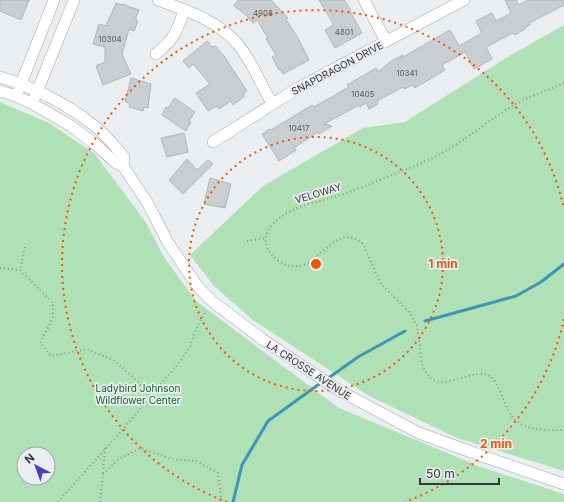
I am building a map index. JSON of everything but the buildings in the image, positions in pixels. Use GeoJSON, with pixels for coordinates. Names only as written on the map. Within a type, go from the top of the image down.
{"type":"FeatureCollection","features":[{"type":"Feature","properties":{"kind":"street"},"geometry":{"type":"LineString","coordinates":[[16,96],[54,0]]}},
{"type":"Feature","properties":{"kind":"street"},"geometry":{"type":"LineString","coordinates":[[33,104],[74,0]]}},
{"type":"Feature","properties":{"kind":"street"},"geometry":{"type":"LineString","coordinates":[[158,0],[205,18],[234,40],[245,54],[272,103]]}},
{"type":"Feature","properties":{"kind":"street"},"geometry":{"type":"LineString","coordinates":[[364,0],[386,41]]}},
{"type":"Feature","properties":{"kind":"street","name":"SNAPDRAGON DRIVE"},"geometry":{"type":"LineString","coordinates":[[213,142],[272,103],[464,0]]}},
{"type":"Feature","properties":{"kind":"street"},"geometry":{"type":"LineString","coordinates":[[156,54],[173,38],[184,10]]}},
{"type":"Feature","properties":{"kind":"street","name":"LA CROSSE AVENUE"},"geometry":{"type":"LineString","coordinates":[[0,77],[22,83],[38,91],[93,125],[124,157],[124,166],[147,202],[167,241],[198,286],[213,302],[262,339],[340,391],[419,433],[564,484]]}},
{"type":"Feature","properties":{"kind":"street","name":"LA CROSSE AVENUE"},"geometry":{"type":"LineString","coordinates":[[0,91],[16,96],[33,104],[71,126],[116,163],[124,166]]}},
{"type":"Feature","properties":{"kind":"path","name":"VELOWAY"},"geometry":{"type":"LineString","coordinates":[[266,238],[267,233],[273,224],[290,211],[298,207],[341,195],[431,159],[448,150],[508,108],[564,83]]}},
{"type":"Feature","properties":{"kind":"path"},"geometry":{"type":"LineString","coordinates":[[247,241],[266,238],[268,249],[275,258],[286,265],[295,266],[307,264],[312,261],[337,240],[347,238],[359,241],[363,244],[381,284],[409,312],[417,325],[422,364],[429,377],[434,381],[442,382],[477,374],[485,374],[492,378],[496,383],[506,408],[513,418],[520,424],[548,430],[564,430]]}},
{"type":"Feature","properties":{"kind":"path"},"geometry":{"type":"LineString","coordinates":[[20,270],[25,247]]}},
{"type":"Feature","properties":{"kind":"path"},"geometry":{"type":"LineString","coordinates":[[0,268],[20,270],[53,303],[53,318],[40,343],[51,356],[87,349],[115,361],[136,380],[150,396]]}},
{"type":"Feature","properties":{"kind":"path"},"geometry":{"type":"LineString","coordinates":[[58,502],[129,422],[182,359],[190,346],[205,312],[213,302]]}},
{"type":"Feature","properties":{"kind":"path"},"geometry":{"type":"LineString","coordinates":[[100,502],[105,448]]}},
{"type":"Feature","properties":{"kind":"path"},"geometry":{"type":"LineString","coordinates":[[103,474],[119,459],[141,448],[171,459],[196,461],[218,473],[221,495],[220,502]]}},
{"type":"Feature","properties":{"kind":"green space"},"geometry":{"type":"Polygon","coordinates":[[[564,25],[564,471],[457,438],[369,396],[253,320],[214,286],[190,255],[263,186],[363,128],[405,122],[506,58],[564,25]]]}},
{"type":"Feature","properties":{"kind":"green space","name":"Ladybird Johnson Wildflower Center"},"geometry":{"type":"Polygon","coordinates":[[[0,102],[49,123],[94,153],[145,221],[164,257],[196,301],[339,408],[481,467],[564,494],[564,502],[0,502],[0,102]]]}},
{"type":"Feature","properties":{"kind":"waterway"},"geometry":{"type":"LineString","coordinates":[[425,321],[516,296],[541,282],[564,264]]}},
{"type":"Feature","properties":{"kind":"waterway"},"geometry":{"type":"LineString","coordinates":[[327,379],[358,357],[405,331]]}},
{"type":"Feature","properties":{"kind":"waterway"},"geometry":{"type":"LineString","coordinates":[[233,502],[242,465],[268,421],[322,382]]}}]}
